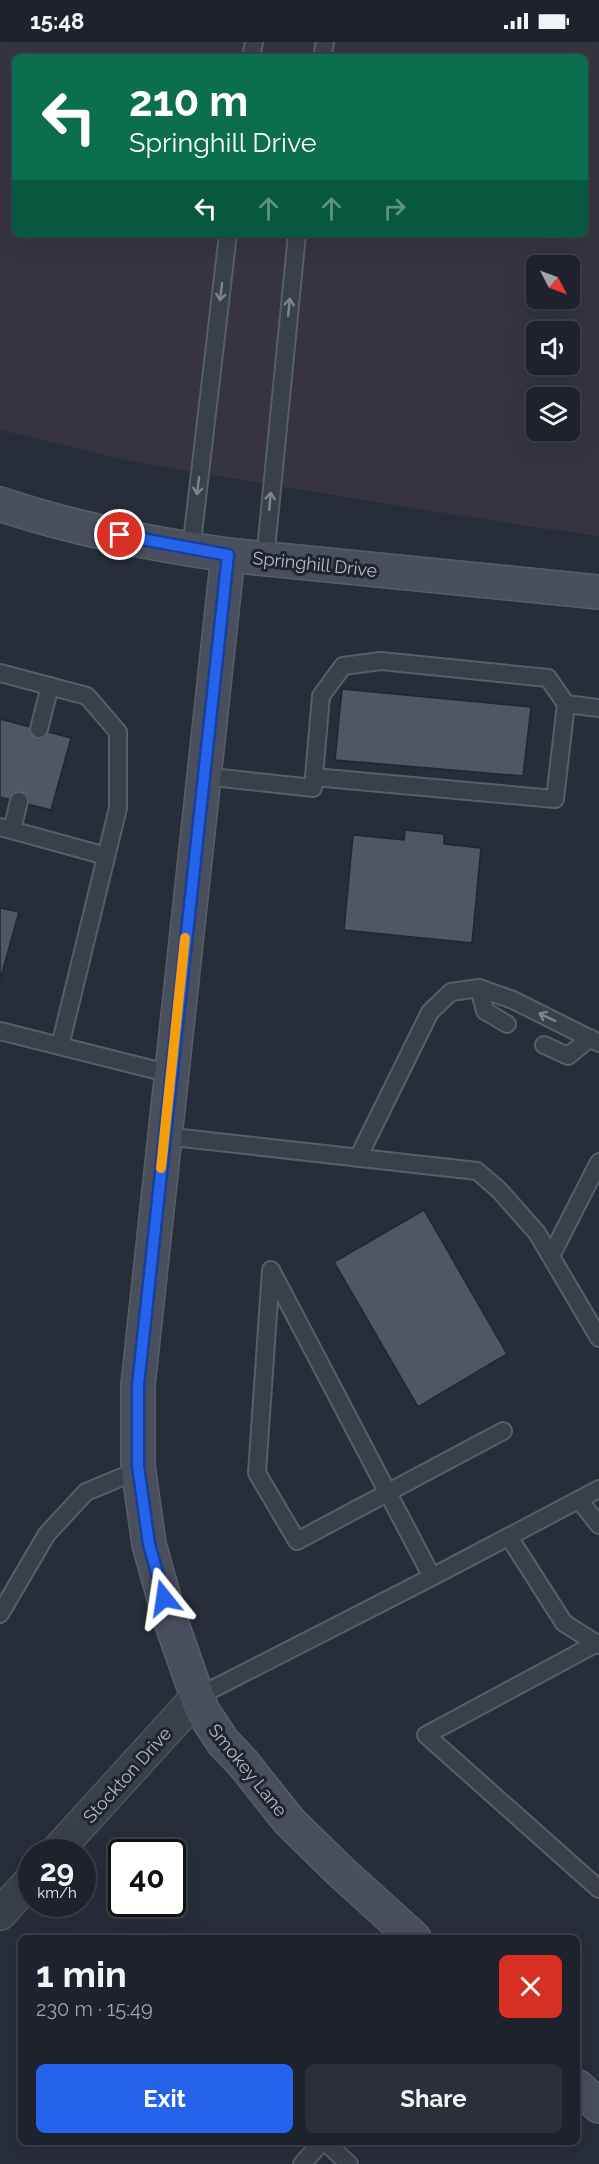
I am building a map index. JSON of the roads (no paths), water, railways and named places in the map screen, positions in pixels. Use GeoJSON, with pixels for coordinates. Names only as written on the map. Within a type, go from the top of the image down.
{"type":"FeatureCollection","features":[{"type":"Feature","properties":{"kind":"street","name":"Springhill Drive"},"geometry":{"type":"LineString","coordinates":[[0,504],[50,521],[190,550],[265,560],[599,592]]}},
{"type":"Feature","properties":{"kind":"street","name":"Smokey Lane"},"geometry":{"type":"LineString","coordinates":[[228,555],[138,1385],[139,1470],[149,1544],[169,1617],[202,1710],[223,1742],[243,1763],[289,1821],[411,1935]]}},
{"type":"Feature","properties":{"kind":"street","name":"Stockton Drive"},"geometry":{"type":"LineString","coordinates":[[68,1839],[197,1697]]}},
{"type":"Feature","properties":{"kind":"street"},"geometry":{"type":"LineString","coordinates":[[0,1914],[18,1894]]}},
{"type":"Feature","properties":{"kind":"street"},"geometry":{"type":"LineString","coordinates":[[580,2089],[599,2106]]}},
{"type":"Feature","properties":{"kind":"lane"},"geometry":{"type":"LineString","coordinates":[[190,550],[228,237]]}},
{"type":"Feature","properties":{"kind":"lane"},"geometry":{"type":"LineString","coordinates":[[265,560],[297,237]]}},
{"type":"Feature","properties":{"kind":"lane"},"geometry":{"type":"LineString","coordinates":[[203,776],[313,788],[321,696],[343,666],[381,661],[548,678],[566,704],[555,799],[314,777]]}},
{"type":"Feature","properties":{"kind":"lane"},"geometry":{"type":"LineString","coordinates":[[0,673],[87,696],[118,732],[118,808],[60,1046]]}},
{"type":"Feature","properties":{"kind":"lane"},"geometry":{"type":"LineString","coordinates":[[39,729],[50,686]]}},
{"type":"Feature","properties":{"kind":"lane"},"geometry":{"type":"LineString","coordinates":[[566,704],[599,708]]}},
{"type":"Feature","properties":{"kind":"lane"},"geometry":{"type":"LineString","coordinates":[[19,801],[6,828],[106,856]]}},
{"type":"Feature","properties":{"kind":"lane"},"geometry":{"type":"LineString","coordinates":[[479,988],[484,1011],[507,1024]]}},
{"type":"Feature","properties":{"kind":"lane"},"geometry":{"type":"LineString","coordinates":[[358,1158],[430,1012],[451,992],[479,988],[513,1000],[594,1041]]}},
{"type":"Feature","properties":{"kind":"lane"},"geometry":{"type":"LineString","coordinates":[[0,1031],[171,1074]]}},
{"type":"Feature","properties":{"kind":"lane"},"geometry":{"type":"LineString","coordinates":[[544,1045],[568,1056],[594,1041]]}},
{"type":"Feature","properties":{"kind":"lane"},"geometry":{"type":"LineString","coordinates":[[164,1136],[477,1171],[499,1190],[537,1233],[599,1338]]}},
{"type":"Feature","properties":{"kind":"lane"},"geometry":{"type":"LineString","coordinates":[[551,1256],[599,1162]]}},
{"type":"Feature","properties":{"kind":"lane"},"geometry":{"type":"LineString","coordinates":[[432,1577],[387,1492],[271,1270],[257,1473],[297,1541],[387,1492],[503,1431]]}},
{"type":"Feature","properties":{"kind":"lane"},"geometry":{"type":"LineString","coordinates":[[0,1614],[46,1534],[86,1492],[139,1470]]}},
{"type":"Feature","properties":{"kind":"lane"},"geometry":{"type":"LineString","coordinates":[[197,1697],[599,1489]]}},
{"type":"Feature","properties":{"kind":"lane"},"geometry":{"type":"LineString","coordinates":[[579,1500],[599,1525]]}},
{"type":"Feature","properties":{"kind":"lane"},"geometry":{"type":"LineString","coordinates":[[508,1537],[564,1623],[598,1644]]}},
{"type":"Feature","properties":{"kind":"lane"},"geometry":{"type":"LineString","coordinates":[[598,1644],[426,1735],[599,1889]]}},
{"type":"Feature","properties":{"kind":"lane"},"geometry":{"type":"LineString","coordinates":[[302,2164],[320,2145]]}},
{"type":"Feature","properties":{"kind":"lane"},"geometry":{"type":"LineString","coordinates":[[327,2145],[349,2164]]}}]}
